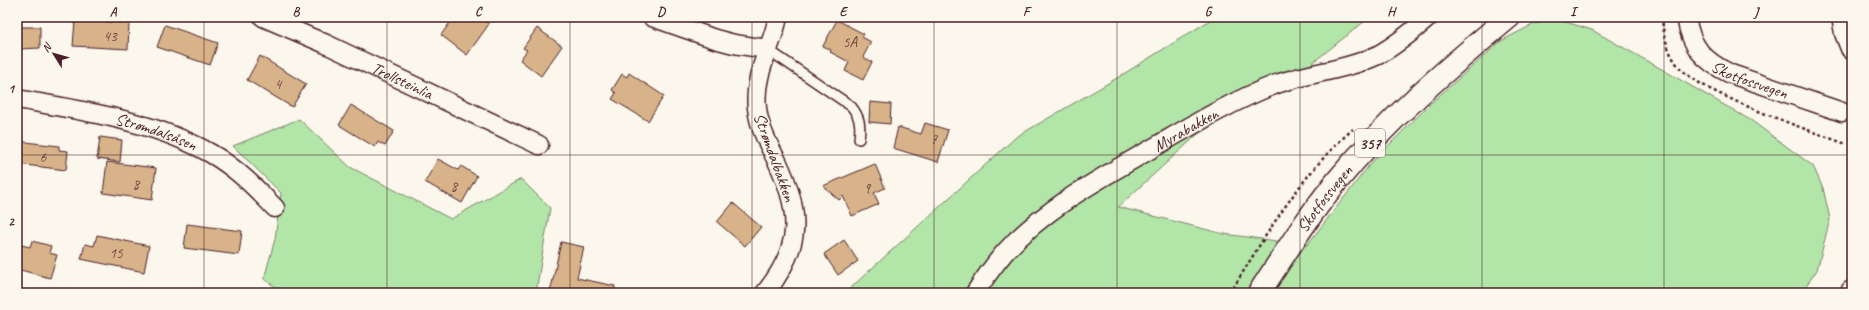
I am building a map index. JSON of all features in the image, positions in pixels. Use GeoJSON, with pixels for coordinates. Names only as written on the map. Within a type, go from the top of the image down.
{"type":"FeatureCollection","features":[{"type":"Feature","properties":{"kind":"main road","name":"Skotfossvegen"},"geometry":{"type":"LineString","coordinates":[[1258,293],[1336,182],[1366,147],[1427,88],[1509,17]]}},
{"type":"Feature","properties":{"kind":"main road"},"geometry":{"type":"LineString","coordinates":[[1843,17],[1846,33],[1852,48]]}},
{"type":"Feature","properties":{"kind":"street","name":"Trollsteinlia"},"geometry":{"type":"LineString","coordinates":[[264,17],[326,44],[539,146]]}},
{"type":"Feature","properties":{"kind":"street"},"geometry":{"type":"LineString","coordinates":[[652,17],[715,39],[734,44],[767,49]]}},
{"type":"Feature","properties":{"kind":"street","name":"Strømdalbakken"},"geometry":{"type":"LineString","coordinates":[[764,293],[788,256],[794,237],[795,221],[794,206],[789,189],[759,121],[756,106],[760,72],[778,17]]}},
{"type":"Feature","properties":{"kind":"street","name":"Myrabakken"},"geometry":{"type":"LineString","coordinates":[[975,293],[989,272],[1025,233],[1050,213],[1093,184],[1200,121],[1249,95],[1288,81],[1377,55],[1394,45],[1429,17]]}},
{"type":"Feature","properties":{"kind":"street","name":"Skotfossvegen"},"geometry":{"type":"LineString","coordinates":[[1686,17],[1692,39],[1697,50],[1717,68],[1842,112]]}},
{"type":"Feature","properties":{"kind":"street","name":"Strømdalsåsen"},"geometry":{"type":"LineString","coordinates":[[17,99],[80,110],[128,122],[190,143],[211,153],[231,167],[254,186],[275,208]]}},
{"type":"Feature","properties":{"kind":"lane"},"geometry":{"type":"LineString","coordinates":[[767,49],[851,106],[858,114],[861,124],[859,139]]}},
{"type":"Feature","properties":{"kind":"green space"},"geometry":{"type":"Polygon","coordinates":[[[1215,17],[1370,17],[1301,72],[1198,134],[1118,207],[1224,234],[1307,245],[1371,163],[1432,102],[1501,41],[1534,24],[1556,19],[1592,30],[1658,67],[1752,121],[1813,166],[1823,188],[1830,219],[1817,270],[1801,293],[845,293],[1016,137],[1117,78],[1215,17]]]}},
{"type":"Feature","properties":{"kind":"green space"},"geometry":{"type":"Polygon","coordinates":[[[299,119],[350,167],[451,219],[521,179],[550,208],[537,286],[538,293],[284,293],[264,279],[275,239],[281,193],[233,146],[299,119]]]}},
{"type":"Feature","properties":{"kind":"building"},"geometry":{"type":"Polygon","coordinates":[[[454,17],[479,17],[489,24],[467,55],[441,35],[454,17]]]}},
{"type":"Feature","properties":{"kind":"building"},"geometry":{"type":"Polygon","coordinates":[[[75,20],[129,23],[128,49],[73,46],[75,20]]]}},
{"type":"Feature","properties":{"kind":"building"},"geometry":{"type":"Polygon","coordinates":[[[837,20],[864,34],[862,37],[871,42],[863,57],[872,62],[863,80],[845,71],[849,62],[830,52],[831,50],[823,46],[837,20]]]}},
{"type":"Feature","properties":{"kind":"building"},"geometry":{"type":"Polygon","coordinates":[[[165,25],[218,43],[210,65],[157,47],[165,25]]]}},
{"type":"Feature","properties":{"kind":"building"},"geometry":{"type":"Polygon","coordinates":[[[18,27],[40,27],[40,48],[19,49],[18,27]]]}},
{"type":"Feature","properties":{"kind":"building"},"geometry":{"type":"Polygon","coordinates":[[[537,28],[562,46],[541,76],[520,60],[527,50],[523,48],[537,28]]]}},
{"type":"Feature","properties":{"kind":"building"},"geometry":{"type":"Polygon","coordinates":[[[260,56],[306,84],[292,107],[247,80],[260,56]]]}},
{"type":"Feature","properties":{"kind":"building"},"geometry":{"type":"Polygon","coordinates":[[[629,73],[664,96],[648,121],[612,99],[616,93],[612,90],[622,74],[627,77],[629,73]]]}},
{"type":"Feature","properties":{"kind":"building"},"geometry":{"type":"Polygon","coordinates":[[[870,102],[891,104],[890,124],[869,122],[870,102]]]}},
{"type":"Feature","properties":{"kind":"building"},"geometry":{"type":"Polygon","coordinates":[[[351,105],[394,131],[385,146],[378,142],[375,147],[339,125],[351,105]]]}},
{"type":"Feature","properties":{"kind":"building"},"geometry":{"type":"Polygon","coordinates":[[[925,123],[948,130],[938,162],[893,148],[898,127],[921,134],[925,123]]]}},
{"type":"Feature","properties":{"kind":"building"},"geometry":{"type":"Polygon","coordinates":[[[100,137],[122,140],[120,162],[97,159],[100,137]]]}},
{"type":"Feature","properties":{"kind":"building"},"geometry":{"type":"Polygon","coordinates":[[[17,141],[59,146],[59,150],[68,151],[66,170],[17,164],[17,141]]]}},
{"type":"Feature","properties":{"kind":"building"},"geometry":{"type":"Polygon","coordinates":[[[438,159],[458,170],[461,166],[477,176],[462,203],[425,182],[438,159]]]}},
{"type":"Feature","properties":{"kind":"building"},"geometry":{"type":"Polygon","coordinates":[[[107,162],[156,168],[152,200],[103,193],[107,162]]]}},
{"type":"Feature","properties":{"kind":"building"},"geometry":{"type":"Polygon","coordinates":[[[875,164],[885,188],[874,193],[879,204],[852,216],[843,196],[839,200],[823,186],[875,164]]]}},
{"type":"Feature","properties":{"kind":"building"},"geometry":{"type":"Polygon","coordinates":[[[733,203],[761,227],[745,246],[717,222],[733,203]]]}},
{"type":"Feature","properties":{"kind":"building"},"geometry":{"type":"Polygon","coordinates":[[[187,224],[242,231],[239,255],[184,248],[187,224]]]}},
{"type":"Feature","properties":{"kind":"building"},"geometry":{"type":"Polygon","coordinates":[[[97,235],[149,246],[144,272],[81,259],[85,244],[94,246],[97,235]]]}},
{"type":"Feature","properties":{"kind":"building"},"geometry":{"type":"Polygon","coordinates":[[[844,240],[858,261],[838,275],[824,254],[844,240]]]}},
{"type":"Feature","properties":{"kind":"building"},"geometry":{"type":"Polygon","coordinates":[[[32,241],[51,246],[49,253],[57,255],[50,278],[17,269],[17,244],[30,247],[32,241]]]}},
{"type":"Feature","properties":{"kind":"building"},"geometry":{"type":"Polygon","coordinates":[[[561,242],[584,247],[577,278],[615,286],[614,293],[550,293],[561,242]]]}}]}
